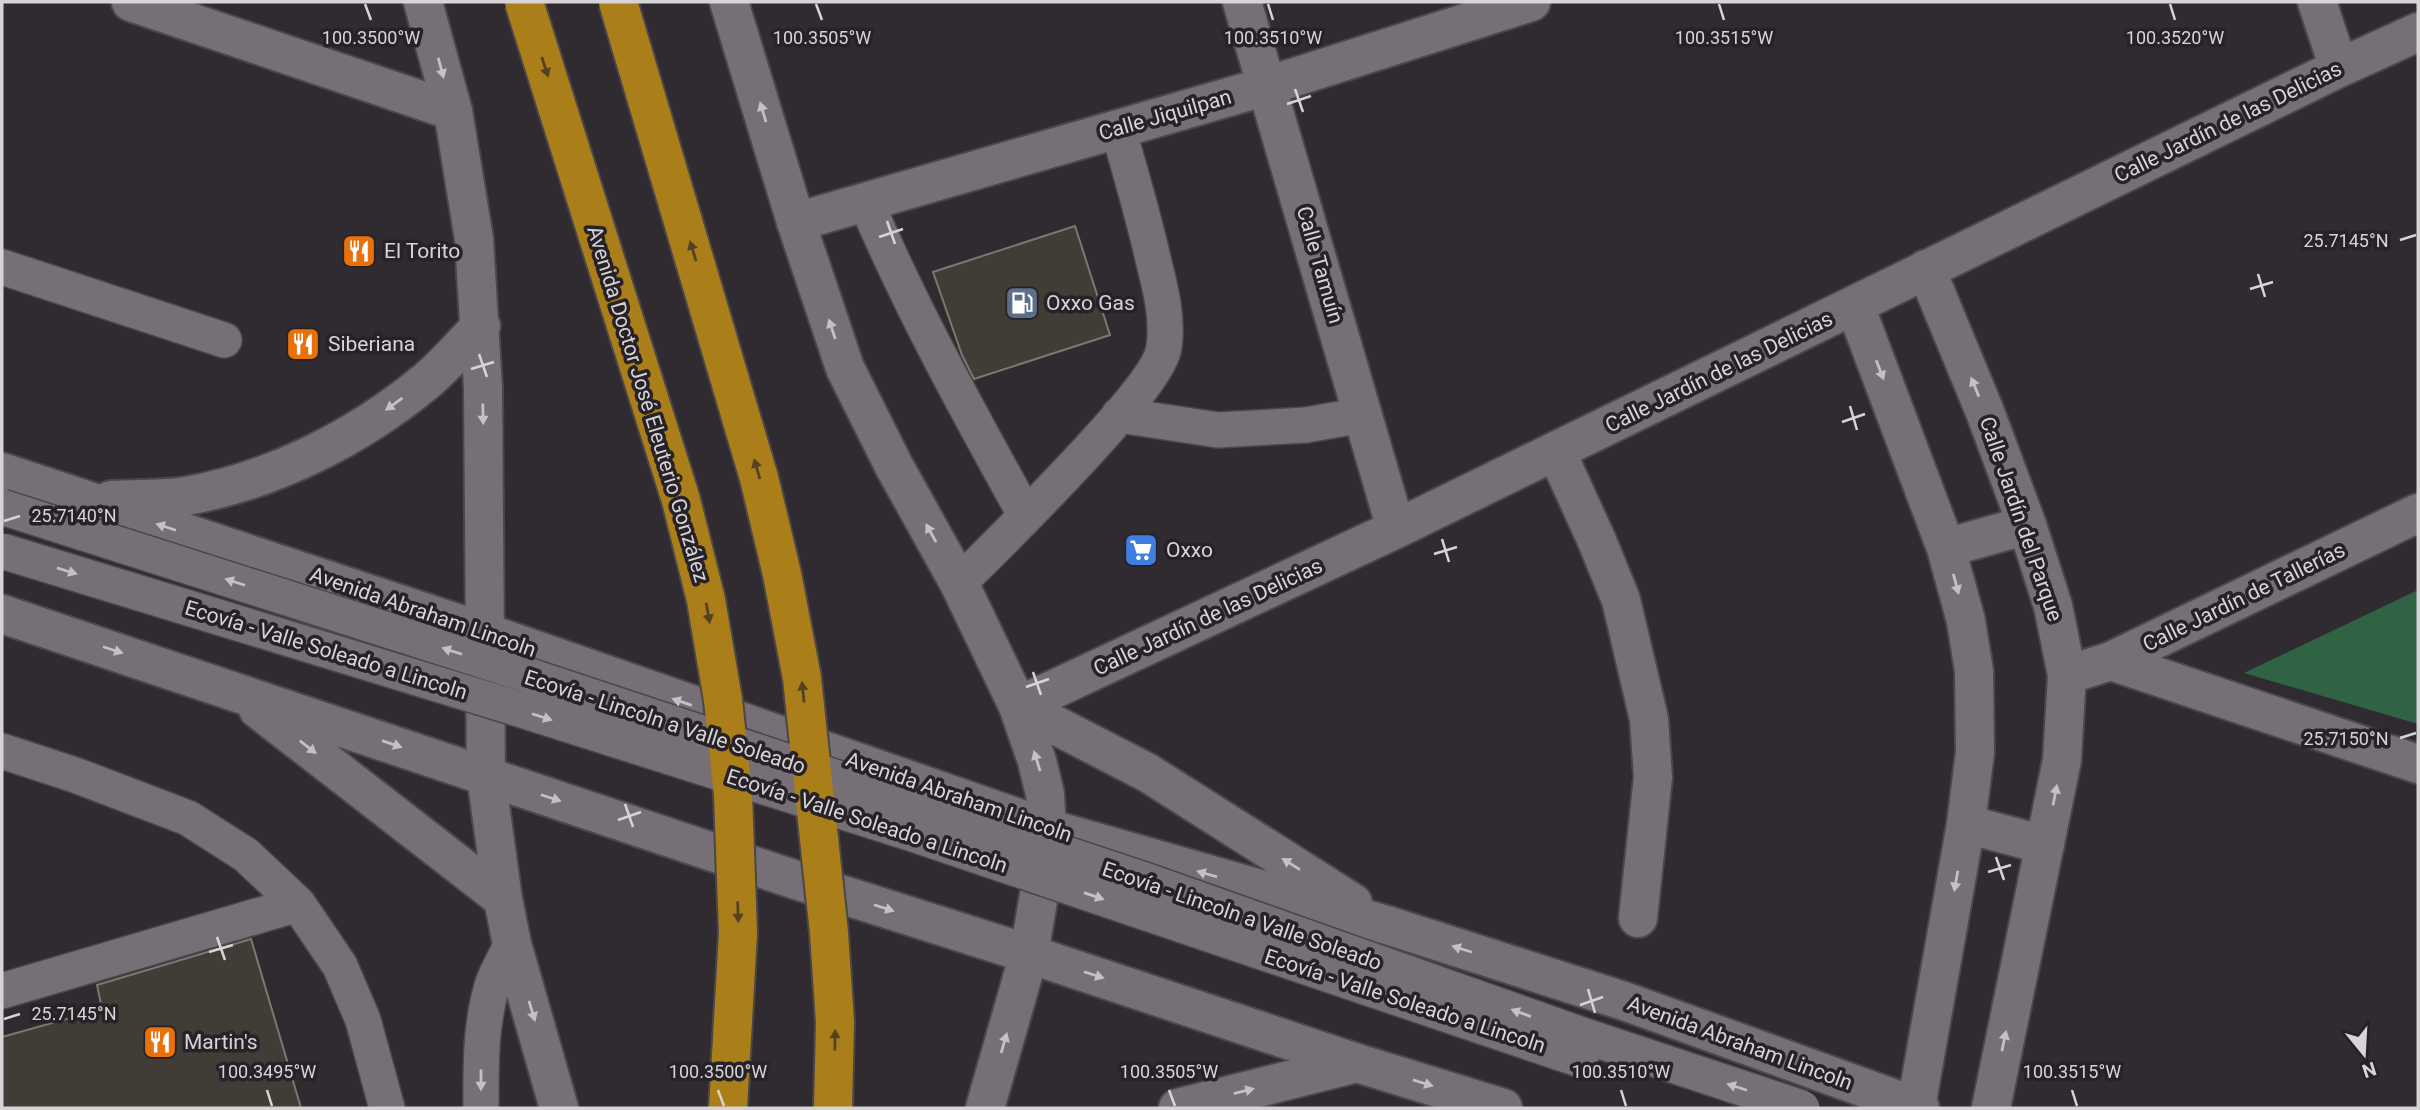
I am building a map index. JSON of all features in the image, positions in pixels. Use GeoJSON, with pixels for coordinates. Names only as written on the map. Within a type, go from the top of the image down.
{"type":"FeatureCollection","features":[{"type":"Feature","properties":{"kind":"highway","name":"Avenida Doctor José Eleuterio González"},"geometry":{"type":"LineString","coordinates":[[524,2],[681,500],[706,600],[723,700],[734,823],[738,933],[728,1108]]}},
{"type":"Feature","properties":{"kind":"highway"},"geometry":{"type":"LineString","coordinates":[[618,2],[756,465],[782,574],[802,678],[829,933],[835,1022],[833,1108]]}},
{"type":"Feature","properties":{"kind":"street"},"geometry":{"type":"LineString","coordinates":[[131,2],[453,111]]}},
{"type":"Feature","properties":{"kind":"street"},"geometry":{"type":"LineString","coordinates":[[423,2],[453,111],[474,239],[481,326],[487,633],[486,776],[512,944],[559,1108]]}},
{"type":"Feature","properties":{"kind":"street"},"geometry":{"type":"LineString","coordinates":[[729,2],[796,222],[845,368],[894,466],[959,583],[1018,706],[1043,783],[1047,828],[1030,954],[985,1108]]}},
{"type":"Feature","properties":{"kind":"street","name":"Calle Tamuín"},"geometry":{"type":"LineString","coordinates":[[1242,2],[1396,529]]}},
{"type":"Feature","properties":{"kind":"street","name":"Calle Jiquilpan"},"geometry":{"type":"LineString","coordinates":[[796,222],[1267,86],[1531,2]]}},
{"type":"Feature","properties":{"kind":"street"},"geometry":{"type":"LineString","coordinates":[[2317,2],[2339,68]]}},
{"type":"Feature","properties":{"kind":"street","name":"Calle Jardín de las Delicias"},"geometry":{"type":"LineString","coordinates":[[1018,706],[1396,529],[2339,68],[2418,32]]}},
{"type":"Feature","properties":{"kind":"street","name":"Calle Jardín del Parque"},"geometry":{"type":"LineString","coordinates":[[1926,269],[1985,412],[2027,525],[2053,606],[2067,675],[2062,760],[1991,1108]]}},
{"type":"Feature","properties":{"kind":"street"},"geometry":{"type":"LineString","coordinates":[[1855,306],[1946,548],[1966,621],[1974,671],[1975,752],[1966,824],[1918,1108]]}},
{"type":"Feature","properties":{"kind":"street"},"geometry":{"type":"LineString","coordinates":[[85,501],[183,496],[237,485],[299,460],[359,429],[425,382],[481,326]]}},
{"type":"Feature","properties":{"kind":"street"},"geometry":{"type":"LineString","coordinates":[[1556,451],[1621,600],[1649,719],[1653,777],[1638,918]]}},
{"type":"Feature","properties":{"kind":"street","name":"Avenida Abraham Lincoln"},"geometry":{"type":"LineString","coordinates":[[2,472],[487,633],[1047,828],[1390,926],[1624,1000],[1918,1108]]}},
{"type":"Feature","properties":{"kind":"street","name":"Calle Jardín de Tallerías"},"geometry":{"type":"LineString","coordinates":[[2067,675],[2111,661],[2418,513]]}},
{"type":"Feature","properties":{"kind":"street"},"geometry":{"type":"LineString","coordinates":[[1946,548],[2027,525]]}},
{"type":"Feature","properties":{"kind":"street"},"geometry":{"type":"LineString","coordinates":[[2,614],[796,880],[1490,1106]]}},
{"type":"Feature","properties":{"kind":"street"},"geometry":{"type":"LineString","coordinates":[[2111,661],[2418,764]]}},
{"type":"Feature","properties":{"kind":"street"},"geometry":{"type":"LineString","coordinates":[[235,690],[503,899]]}},
{"type":"Feature","properties":{"kind":"street"},"geometry":{"type":"LineString","coordinates":[[1018,706],[1148,773],[1390,926]]}},
{"type":"Feature","properties":{"kind":"street"},"geometry":{"type":"LineString","coordinates":[[1966,824],[2045,845]]}},
{"type":"Feature","properties":{"kind":"street"},"geometry":{"type":"LineString","coordinates":[[1178,1108],[1357,1063]]}},
{"type":"Feature","properties":{"kind":"lane"},"geometry":{"type":"LineString","coordinates":[[959,583],[1026,516],[1144,387],[1164,350],[1164,303],[1118,129]]}},
{"type":"Feature","properties":{"kind":"lane"},"geometry":{"type":"LineString","coordinates":[[866,202],[893,265],[952,382],[1026,516]]}},
{"type":"Feature","properties":{"kind":"lane"},"geometry":{"type":"LineString","coordinates":[[2,267],[224,340]]}},
{"type":"Feature","properties":{"kind":"lane"},"geometry":{"type":"LineString","coordinates":[[1119,415],[1218,430],[1306,425],[1363,415]]}},
{"type":"Feature","properties":{"kind":"lane","name":"Ecovía - Lincoln a Valle Soleado"},"geometry":{"type":"LineString","coordinates":[[2,507],[500,666],[1148,881],[1585,1036],[1801,1108]]}},
{"type":"Feature","properties":{"kind":"lane","name":"Ecovía - Valle Soleado a Lincoln"},"geometry":{"type":"LineString","coordinates":[[2,551],[509,706],[913,834],[1727,1108]]}},
{"type":"Feature","properties":{"kind":"lane"},"geometry":{"type":"LineString","coordinates":[[2,751],[75,775],[188,818],[246,855],[298,904],[340,966],[363,1020],[387,1108]]}},
{"type":"Feature","properties":{"kind":"lane"},"geometry":{"type":"LineString","coordinates":[[2,991],[298,904]]}},
{"type":"Feature","properties":{"kind":"lane"},"geometry":{"type":"LineString","coordinates":[[481,1108],[482,1042],[486,1009],[494,980],[512,944]]}},
{"type":"Feature","properties":{"kind":"green space"},"geometry":{"type":"Polygon","coordinates":[[[2418,590],[2418,724],[2244,673],[2418,590]]]}},
{"type":"Feature","properties":{"kind":"building","name":"Oxxo Gas"},"geometry":{"type":"Polygon","coordinates":[[[1075,226],[1110,335],[974,379],[962,355],[933,272],[1075,226]]]}},
{"type":"Feature","properties":{"kind":"building"},"geometry":{"type":"Polygon","coordinates":[[[251,939],[301,1108],[2,1108],[2,1037],[102,1009],[97,985],[251,939]]]}},
{"type":"Feature","properties":{"kind":"place","name":"El Torito"},"geometry":{"type":"Point","coordinates":[359,251]}},
{"type":"Feature","properties":{"kind":"place","name":"Oxxo Gas"},"geometry":{"type":"Point","coordinates":[1022,303]}},
{"type":"Feature","properties":{"kind":"place","name":"Siberiana"},"geometry":{"type":"Point","coordinates":[303,344]}},
{"type":"Feature","properties":{"kind":"place","name":"Oxxo"},"geometry":{"type":"Point","coordinates":[1141,550]}},
{"type":"Feature","properties":{"kind":"place","name":"Martin's"},"geometry":{"type":"Point","coordinates":[160,1042]}}]}
